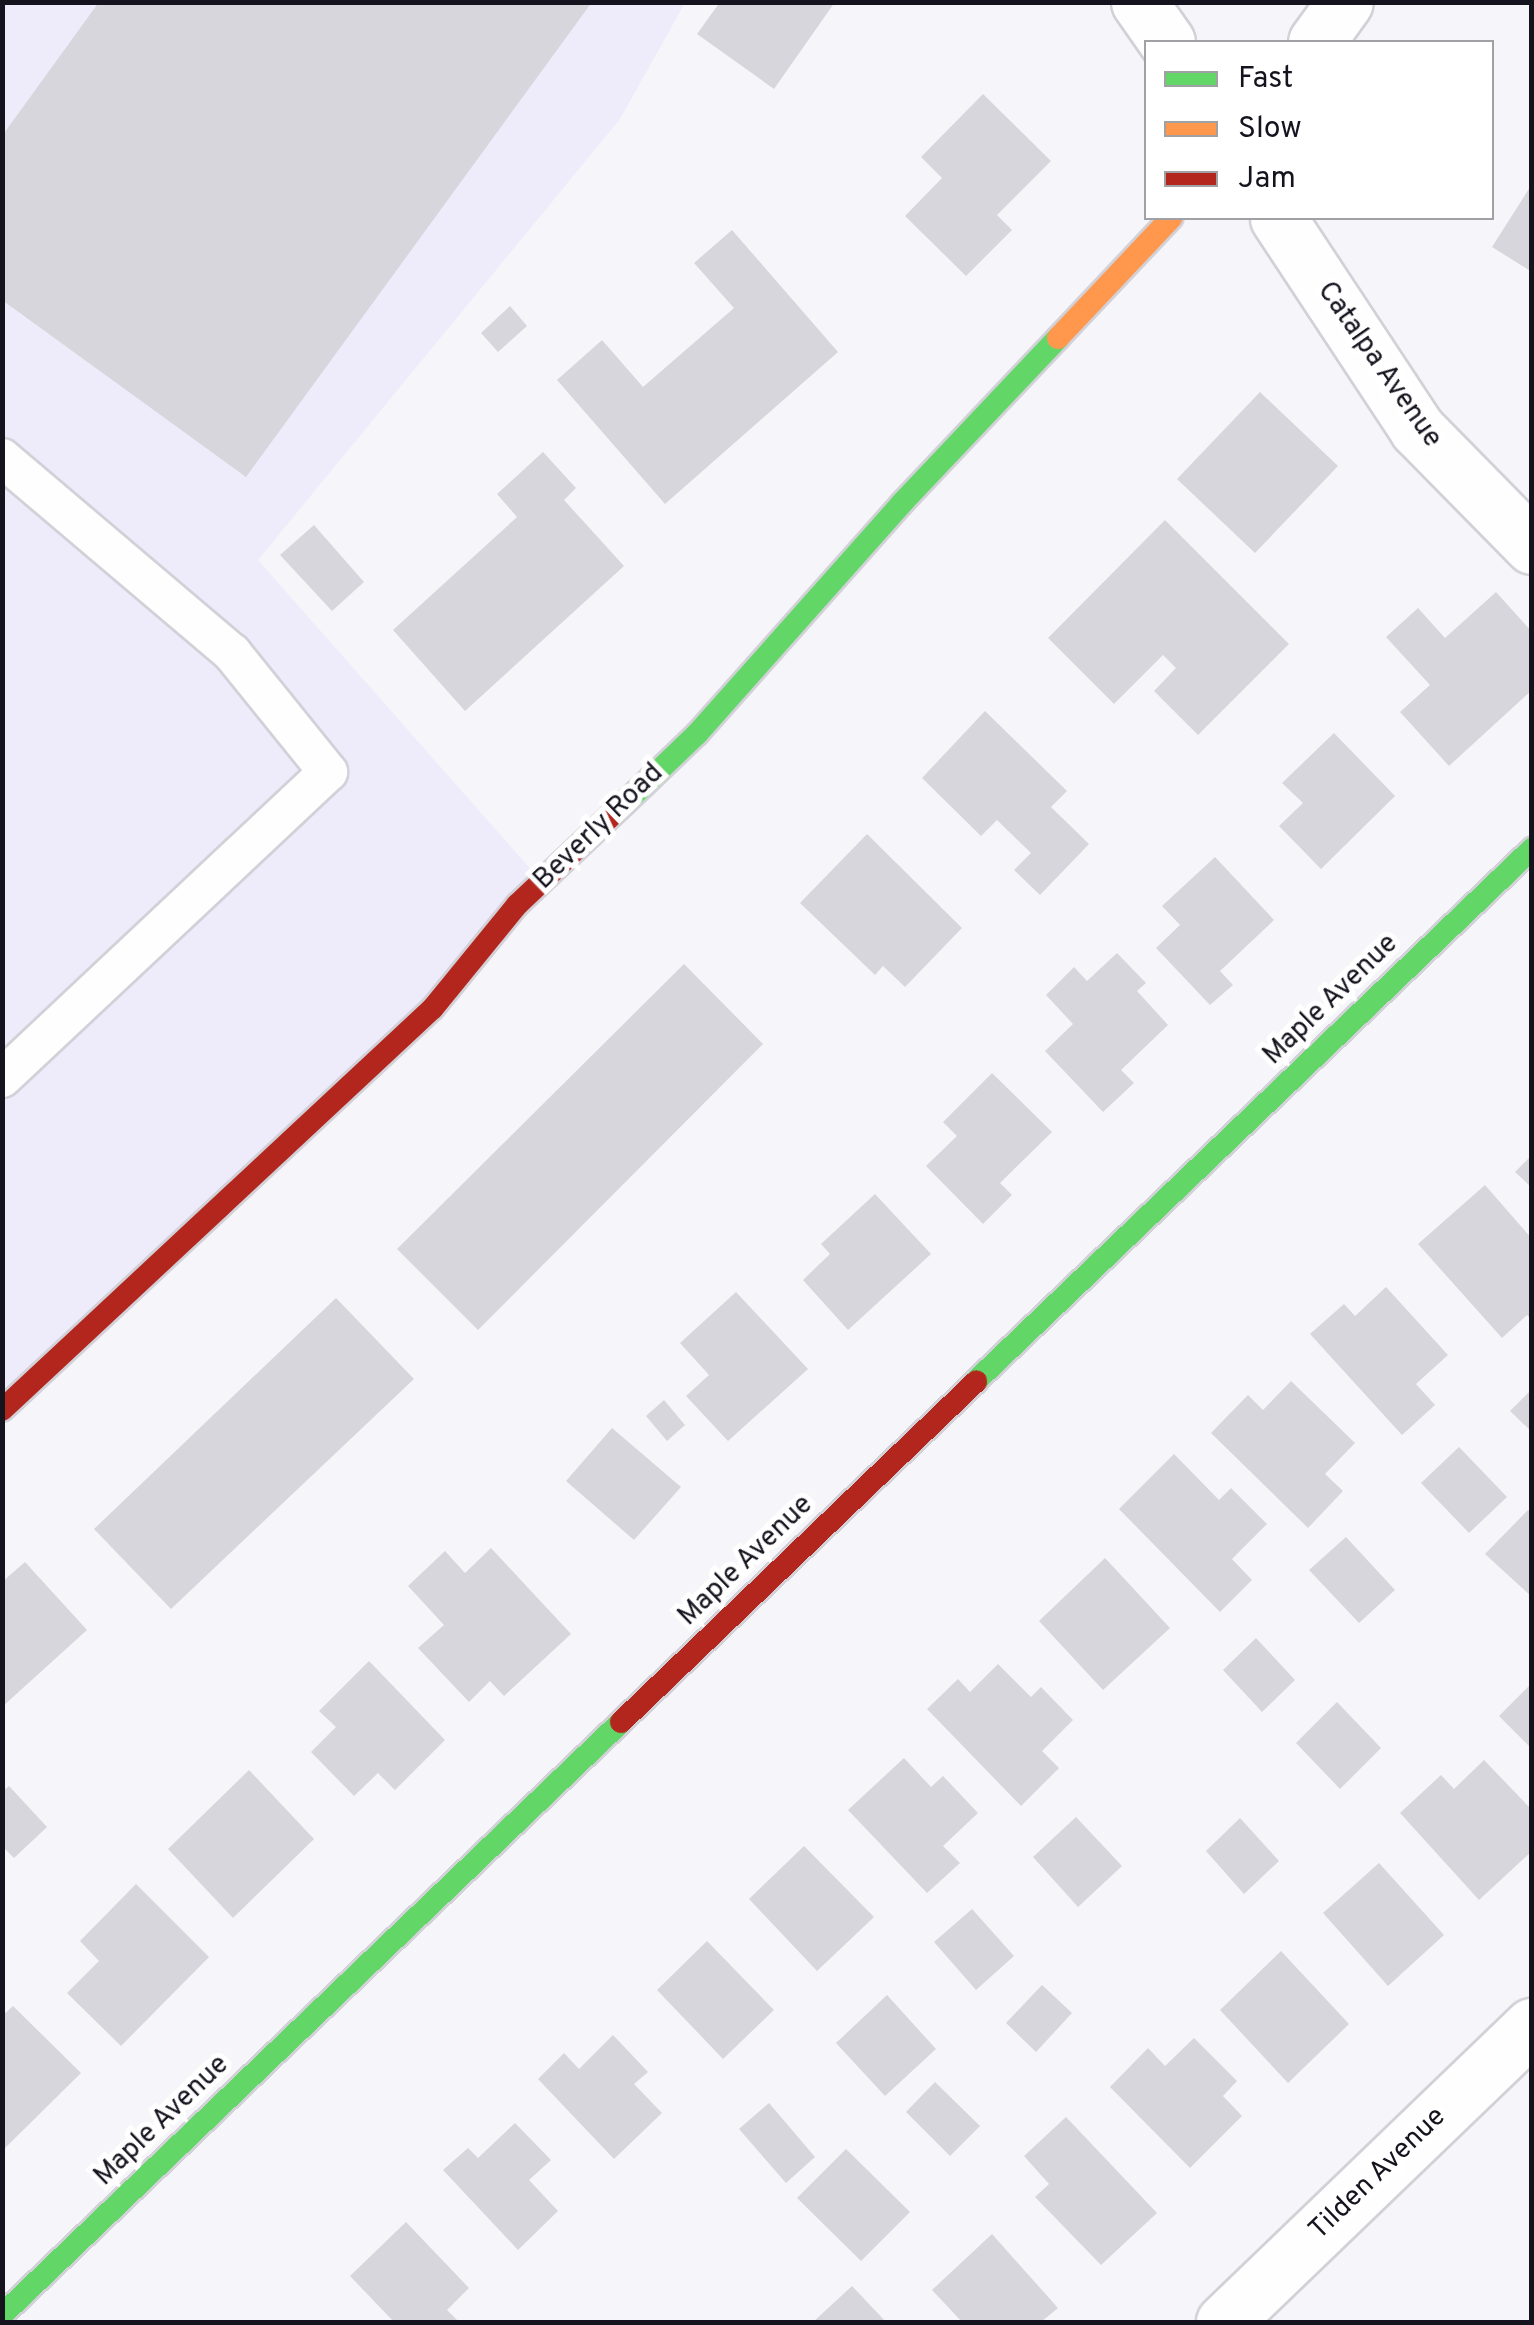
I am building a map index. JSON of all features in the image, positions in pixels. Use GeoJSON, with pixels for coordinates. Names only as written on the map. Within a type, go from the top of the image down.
{"type":"FeatureCollection","features":[{"type":"Feature","properties":{"kind":"street"},"geometry":{"type":"LineString","coordinates":[[1140,2],[1165,40]]}},
{"type":"Feature","properties":{"kind":"street"},"geometry":{"type":"LineString","coordinates":[[1317,40],[1345,2]]}},
{"type":"Feature","properties":{"kind":"street","name":"Beverly Road"},"geometry":{"type":"LineString","coordinates":[[2,1410],[433,1008],[516,905],[697,734],[902,503],[1169,220]]}},
{"type":"Feature","properties":{"kind":"street","name":"Catalpa Avenue"},"geometry":{"type":"LineString","coordinates":[[1279,220],[1417,429],[1532,546]]}},
{"type":"Feature","properties":{"kind":"street","name":"Maple Avenue"},"geometry":{"type":"LineString","coordinates":[[2,2315],[1532,849]]}},
{"type":"Feature","properties":{"kind":"street","name":"Tilden Avenue"},"geometry":{"type":"LineString","coordinates":[[1224,2322],[1532,2026]]}},
{"type":"Feature","properties":{"kind":"lane"},"geometry":{"type":"LineString","coordinates":[[2,458],[232,653],[328,772],[2,1078]]}},
{"type":"Feature","properties":{"kind":"shaded area"},"geometry":{"type":"Polygon","coordinates":[[[3,3],[685,3],[620,119],[258,560],[542,882],[3,1410],[3,3]]]}},
{"type":"Feature","properties":{"kind":"building"},"geometry":{"type":"Polygon","coordinates":[[[99,2],[592,2],[246,477],[2,300],[2,136],[99,2]]]}},
{"type":"Feature","properties":{"kind":"building"},"geometry":{"type":"Polygon","coordinates":[[[720,2],[835,2],[774,89],[697,34],[720,2]]]}},
{"type":"Feature","properties":{"kind":"building"},"geometry":{"type":"Polygon","coordinates":[[[983,94],[1051,161],[997,215],[1012,230],[966,276],[905,216],[942,178],[921,157],[983,94]]]}},
{"type":"Feature","properties":{"kind":"building"},"geometry":{"type":"Polygon","coordinates":[[[1532,184],[1532,272],[1492,247],[1532,184]]]}},
{"type":"Feature","properties":{"kind":"building"},"geometry":{"type":"Polygon","coordinates":[[[732,230],[838,352],[665,504],[557,380],[602,340],[643,387],[734,308],[694,263],[732,230]]]}},
{"type":"Feature","properties":{"kind":"building"},"geometry":{"type":"Polygon","coordinates":[[[510,306],[527,326],[498,352],[481,333],[510,306]]]}},
{"type":"Feature","properties":{"kind":"building"},"geometry":{"type":"Polygon","coordinates":[[[1260,392],[1338,466],[1255,553],[1177,479],[1260,392]]]}},
{"type":"Feature","properties":{"kind":"building"},"geometry":{"type":"Polygon","coordinates":[[[543,452],[576,488],[564,500],[624,566],[465,711],[393,630],[517,517],[497,494],[543,452]]]}},
{"type":"Feature","properties":{"kind":"building"},"geometry":{"type":"Polygon","coordinates":[[[1165,520],[1289,644],[1198,735],[1154,691],[1176,668],[1163,655],[1114,704],[1048,638],[1165,520]]]}},
{"type":"Feature","properties":{"kind":"building"},"geometry":{"type":"Polygon","coordinates":[[[314,525],[364,582],[332,611],[280,555],[314,525]]]}},
{"type":"Feature","properties":{"kind":"building"},"geometry":{"type":"Polygon","coordinates":[[[1496,592],[1532,632],[1532,690],[1449,766],[1400,712],[1430,685],[1386,637],[1418,608],[1445,638],[1496,592]]]}},
{"type":"Feature","properties":{"kind":"building"},"geometry":{"type":"Polygon","coordinates":[[[985,711],[1067,791],[1051,807],[1089,844],[1040,895],[1014,870],[1031,853],[997,820],[981,836],[922,778],[985,711]]]}},
{"type":"Feature","properties":{"kind":"building"},"geometry":{"type":"Polygon","coordinates":[[[1334,733],[1395,796],[1321,869],[1279,826],[1303,803],[1282,783],[1334,733]]]}},
{"type":"Feature","properties":{"kind":"building"},"geometry":{"type":"Polygon","coordinates":[[[867,834],[962,928],[905,987],[883,966],[875,975],[800,903],[867,834]]]}},
{"type":"Feature","properties":{"kind":"building"},"geometry":{"type":"Polygon","coordinates":[[[1215,857],[1274,920],[1220,971],[1233,985],[1210,1005],[1156,948],[1180,925],[1162,906],[1215,857]]]}},
{"type":"Feature","properties":{"kind":"building"},"geometry":{"type":"Polygon","coordinates":[[[1117,953],[1146,983],[1137,991],[1168,1025],[1121,1070],[1134,1083],[1103,1112],[1045,1051],[1073,1024],[1046,995],[1074,967],[1087,981],[1117,953]]]}},
{"type":"Feature","properties":{"kind":"building"},"geometry":{"type":"Polygon","coordinates":[[[684,964],[763,1044],[478,1330],[397,1249],[684,964]]]}},
{"type":"Feature","properties":{"kind":"building"},"geometry":{"type":"Polygon","coordinates":[[[992,1073],[1052,1132],[1000,1183],[1012,1195],[983,1224],[926,1166],[957,1136],[943,1122],[992,1073]]]}},
{"type":"Feature","properties":{"kind":"building"},"geometry":{"type":"Polygon","coordinates":[[[1532,1155],[1532,1188],[1515,1172],[1532,1155]]]}},
{"type":"Feature","properties":{"kind":"building"},"geometry":{"type":"Polygon","coordinates":[[[1485,1185],[1532,1239],[1532,1320],[1527,1315],[1502,1338],[1418,1244],[1485,1185]]]}},
{"type":"Feature","properties":{"kind":"building"},"geometry":{"type":"Polygon","coordinates":[[[875,1194],[931,1254],[848,1330],[803,1280],[830,1254],[821,1244],[875,1194]]]}},
{"type":"Feature","properties":{"kind":"building"},"geometry":{"type":"Polygon","coordinates":[[[1386,1287],[1448,1355],[1416,1384],[1435,1405],[1402,1435],[1310,1334],[1344,1304],[1355,1316],[1386,1287]]]}},
{"type":"Feature","properties":{"kind":"building"},"geometry":{"type":"Polygon","coordinates":[[[736,1292],[808,1369],[728,1441],[686,1396],[709,1375],[680,1343],[736,1292]]]}},
{"type":"Feature","properties":{"kind":"building"},"geometry":{"type":"Polygon","coordinates":[[[336,1298],[414,1379],[171,1609],[94,1529],[336,1298]]]}},
{"type":"Feature","properties":{"kind":"building"},"geometry":{"type":"Polygon","coordinates":[[[1291,1381],[1355,1443],[1325,1474],[1343,1491],[1308,1528],[1211,1433],[1248,1395],[1263,1410],[1291,1381]]]}},
{"type":"Feature","properties":{"kind":"building"},"geometry":{"type":"Polygon","coordinates":[[[1532,1389],[1532,1432],[1510,1411],[1532,1389]]]}},
{"type":"Feature","properties":{"kind":"building"},"geometry":{"type":"Polygon","coordinates":[[[664,1400],[685,1425],[667,1441],[646,1416],[664,1400]]]}},
{"type":"Feature","properties":{"kind":"building"},"geometry":{"type":"Polygon","coordinates":[[[612,1428],[681,1487],[634,1540],[566,1481],[612,1428]]]}},
{"type":"Feature","properties":{"kind":"building"},"geometry":{"type":"Polygon","coordinates":[[[1459,1447],[1507,1497],[1469,1533],[1421,1483],[1459,1447]]]}},
{"type":"Feature","properties":{"kind":"building"},"geometry":{"type":"Polygon","coordinates":[[[1174,1454],[1219,1500],[1231,1488],[1267,1524],[1232,1559],[1252,1580],[1220,1612],[1119,1509],[1174,1454]]]}},
{"type":"Feature","properties":{"kind":"building"},"geometry":{"type":"Polygon","coordinates":[[[1528,1510],[1532,1514],[1532,1597],[1485,1554],[1528,1510]]]}},
{"type":"Feature","properties":{"kind":"building"},"geometry":{"type":"Polygon","coordinates":[[[1346,1537],[1395,1590],[1359,1623],[1309,1570],[1346,1537]]]}},
{"type":"Feature","properties":{"kind":"building"},"geometry":{"type":"Polygon","coordinates":[[[491,1548],[571,1634],[504,1696],[490,1681],[469,1702],[418,1648],[444,1625],[408,1586],[445,1551],[465,1573],[491,1548]]]}},
{"type":"Feature","properties":{"kind":"building"},"geometry":{"type":"Polygon","coordinates":[[[1105,1558],[1170,1628],[1103,1690],[1039,1621],[1105,1558]]]}},
{"type":"Feature","properties":{"kind":"building"},"geometry":{"type":"Polygon","coordinates":[[[25,1562],[87,1630],[2,1707],[2,1582],[25,1562]]]}},
{"type":"Feature","properties":{"kind":"building"},"geometry":{"type":"Polygon","coordinates":[[[1256,1638],[1295,1680],[1262,1712],[1223,1670],[1256,1638]]]}},
{"type":"Feature","properties":{"kind":"building"},"geometry":{"type":"Polygon","coordinates":[[[369,1661],[445,1740],[395,1790],[378,1773],[354,1796],[311,1752],[336,1727],[319,1711],[369,1661]]]}},
{"type":"Feature","properties":{"kind":"building"},"geometry":{"type":"Polygon","coordinates":[[[998,1664],[1031,1697],[1041,1687],[1073,1720],[1042,1751],[1059,1768],[1021,1806],[927,1709],[958,1679],[970,1692],[998,1664]]]}},
{"type":"Feature","properties":{"kind":"building"},"geometry":{"type":"Polygon","coordinates":[[[1532,1683],[1532,1749],[1499,1716],[1532,1683]]]}},
{"type":"Feature","properties":{"kind":"building"},"geometry":{"type":"Polygon","coordinates":[[[1337,1702],[1381,1748],[1340,1789],[1296,1743],[1337,1702]]]}},
{"type":"Feature","properties":{"kind":"building"},"geometry":{"type":"Polygon","coordinates":[[[904,1758],[931,1787],[943,1776],[978,1813],[943,1846],[960,1863],[927,1893],[848,1810],[904,1758]]]}},
{"type":"Feature","properties":{"kind":"building"},"geometry":{"type":"Polygon","coordinates":[[[1484,1760],[1532,1810],[1532,1851],[1479,1900],[1400,1813],[1441,1775],[1454,1789],[1484,1760]]]}},
{"type":"Feature","properties":{"kind":"building"},"geometry":{"type":"Polygon","coordinates":[[[249,1770],[314,1839],[233,1918],[168,1849],[249,1770]]]}},
{"type":"Feature","properties":{"kind":"building"},"geometry":{"type":"Polygon","coordinates":[[[9,1786],[47,1827],[14,1858],[2,1846],[2,1792],[9,1786]]]}},
{"type":"Feature","properties":{"kind":"building"},"geometry":{"type":"Polygon","coordinates":[[[1076,1817],[1122,1866],[1078,1907],[1033,1857],[1076,1817]]]}},
{"type":"Feature","properties":{"kind":"building"},"geometry":{"type":"Polygon","coordinates":[[[1240,1818],[1279,1861],[1244,1894],[1206,1851],[1240,1818]]]}},
{"type":"Feature","properties":{"kind":"building"},"geometry":{"type":"Polygon","coordinates":[[[804,1846],[874,1917],[817,1971],[749,1899],[804,1846]]]}},
{"type":"Feature","properties":{"kind":"building"},"geometry":{"type":"Polygon","coordinates":[[[1379,1863],[1444,1935],[1388,1986],[1323,1913],[1379,1863]]]}},
{"type":"Feature","properties":{"kind":"building"},"geometry":{"type":"Polygon","coordinates":[[[136,1884],[209,1957],[121,2046],[67,1993],[99,1961],[80,1941],[136,1884]]]}},
{"type":"Feature","properties":{"kind":"building"},"geometry":{"type":"Polygon","coordinates":[[[972,1909],[1014,1956],[976,1990],[934,1942],[972,1909]]]}},
{"type":"Feature","properties":{"kind":"building"},"geometry":{"type":"Polygon","coordinates":[[[707,1941],[774,2010],[723,2059],[657,1990],[707,1941]]]}},
{"type":"Feature","properties":{"kind":"building"},"geometry":{"type":"Polygon","coordinates":[[[1281,1951],[1349,2024],[1288,2083],[1220,2010],[1281,1951]]]}},
{"type":"Feature","properties":{"kind":"building"},"geometry":{"type":"Polygon","coordinates":[[[1042,1985],[1072,2013],[1036,2052],[1006,2023],[1042,1985]]]}},
{"type":"Feature","properties":{"kind":"building"},"geometry":{"type":"Polygon","coordinates":[[[887,1995],[936,2049],[885,2096],[836,2043],[887,1995]]]}},
{"type":"Feature","properties":{"kind":"building"},"geometry":{"type":"Polygon","coordinates":[[[13,2006],[81,2073],[2,2151],[2,2016],[13,2006]]]}},
{"type":"Feature","properties":{"kind":"building"},"geometry":{"type":"Polygon","coordinates":[[[613,2035],[648,2072],[634,2084],[662,2113],[614,2159],[538,2079],[564,2053],[579,2069],[613,2035]]]}},
{"type":"Feature","properties":{"kind":"building"},"geometry":{"type":"Polygon","coordinates":[[[1194,2038],[1237,2081],[1223,2096],[1242,2116],[1190,2168],[1110,2087],[1148,2048],[1165,2066],[1194,2038]]]}},
{"type":"Feature","properties":{"kind":"building"},"geometry":{"type":"Polygon","coordinates":[[[935,2082],[980,2126],[950,2156],[906,2112],[935,2082]]]}},
{"type":"Feature","properties":{"kind":"building"},"geometry":{"type":"Polygon","coordinates":[[[769,2103],[815,2157],[786,2183],[739,2129],[769,2103]]]}},
{"type":"Feature","properties":{"kind":"building"},"geometry":{"type":"Polygon","coordinates":[[[1066,2117],[1157,2213],[1101,2265],[1035,2197],[1049,2184],[1024,2156],[1066,2117]]]}},
{"type":"Feature","properties":{"kind":"building"},"geometry":{"type":"Polygon","coordinates":[[[515,2123],[551,2160],[529,2180],[558,2211],[518,2250],[443,2170],[468,2148],[478,2158],[515,2123]]]}},
{"type":"Feature","properties":{"kind":"building"},"geometry":{"type":"Polygon","coordinates":[[[846,2149],[910,2212],[861,2261],[797,2198],[846,2149]]]}},
{"type":"Feature","properties":{"kind":"building"},"geometry":{"type":"Polygon","coordinates":[[[406,2222],[469,2288],[447,2310],[459,2322],[394,2322],[350,2276],[406,2222]]]}},
{"type":"Feature","properties":{"kind":"building"},"geometry":{"type":"Polygon","coordinates":[[[992,2234],[1058,2308],[1041,2322],[962,2322],[932,2290],[992,2234]]]}},
{"type":"Feature","properties":{"kind":"building"},"geometry":{"type":"Polygon","coordinates":[[[852,2286],[886,2322],[813,2322],[852,2286]]]}},
{"type":"Feature","properties":{"kind":"traffic: fast"},"geometry":{"type":"LineString","coordinates":[[625,803],[697,734],[902,503],[1058,338]]}},
{"type":"Feature","properties":{"kind":"traffic: fast"},"geometry":{"type":"LineString","coordinates":[[976,1381],[1532,849]]}},
{"type":"Feature","properties":{"kind":"traffic: fast"},"geometry":{"type":"LineString","coordinates":[[2,2315],[621,1722]]}},
{"type":"Feature","properties":{"kind":"traffic: slow"},"geometry":{"type":"LineString","coordinates":[[1058,338],[1169,220]]}},
{"type":"Feature","properties":{"kind":"traffic: jam"},"geometry":{"type":"LineString","coordinates":[[2,1410],[433,1008],[517,905],[625,803]]}},
{"type":"Feature","properties":{"kind":"traffic: jam"},"geometry":{"type":"LineString","coordinates":[[621,1722],[976,1381]]}}]}
